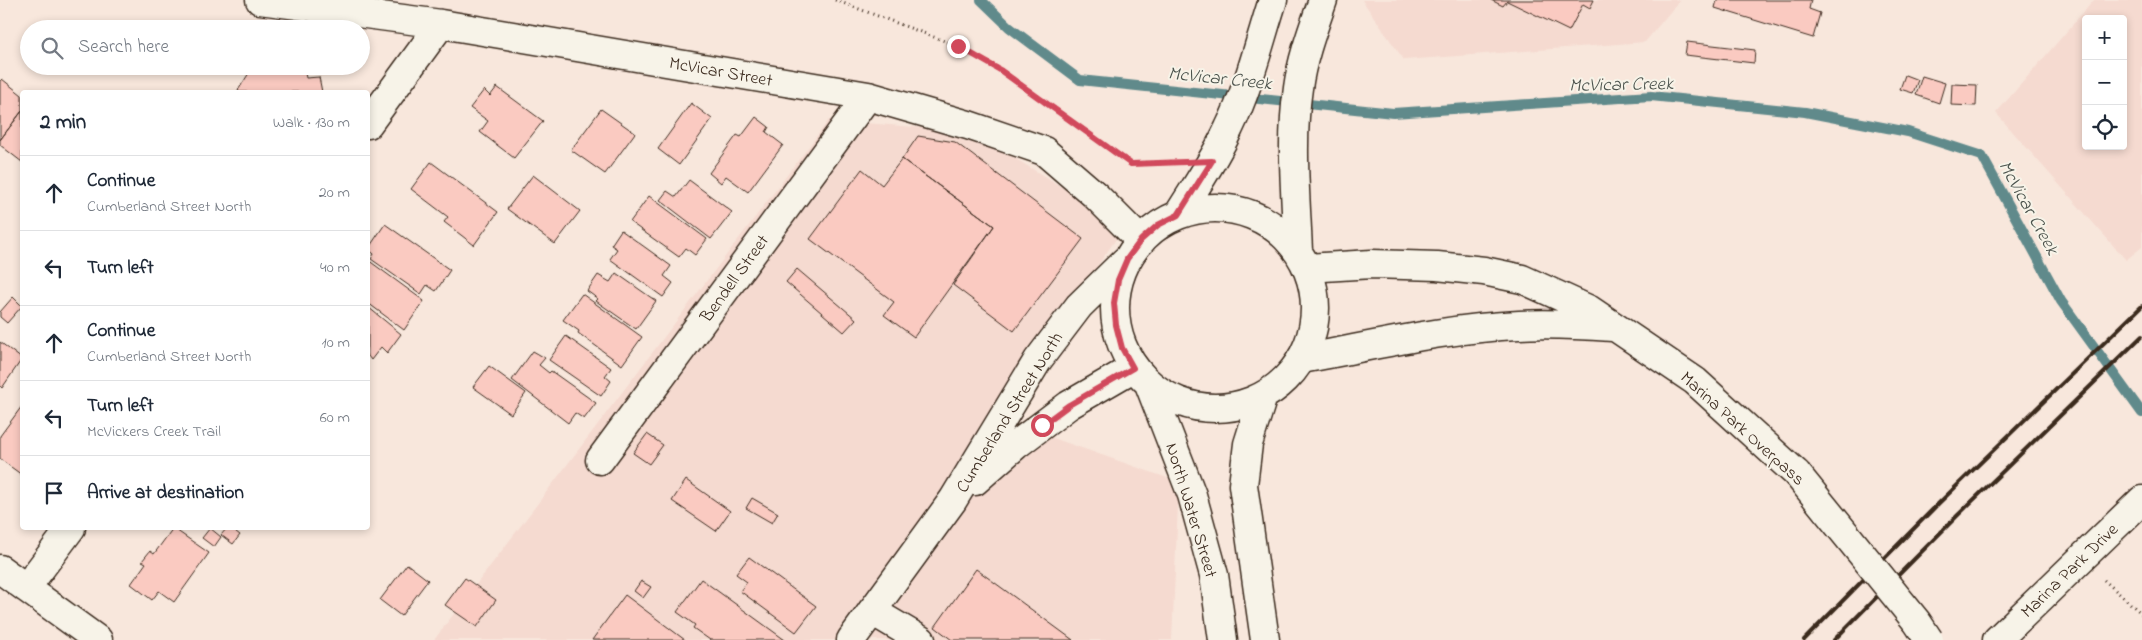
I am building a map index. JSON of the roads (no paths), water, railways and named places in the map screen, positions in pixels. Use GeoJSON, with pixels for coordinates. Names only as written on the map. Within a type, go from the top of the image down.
{"type":"FeatureCollection","features":[{"type":"Feature","properties":{"kind":"street","name":"McVicar Street"},"geometry":{"type":"LineString","coordinates":[[260,0],[441,24],[868,96],[968,125],[1044,151],[1095,195],[1134,250]]}},
{"type":"Feature","properties":{"kind":"street"},"geometry":{"type":"LineString","coordinates":[[1178,215],[1230,128],[1247,86],[1273,0]]}},
{"type":"Feature","properties":{"kind":"street"},"geometry":{"type":"LineString","coordinates":[[1141,376],[1169,398],[1192,406],[1217,409],[1241,405],[1264,396],[1291,374],[1301,359],[1311,338],[1315,314],[1314,291],[1302,260],[1295,144],[1298,87],[1305,55],[1322,0]]}},
{"type":"Feature","properties":{"kind":"street"},"geometry":{"type":"LineString","coordinates":[[370,121],[441,24]]}},
{"type":"Feature","properties":{"kind":"street","name":"Bendell Street"},"geometry":{"type":"LineString","coordinates":[[600,460],[868,96]]}},
{"type":"Feature","properties":{"kind":"street","name":"Cumberland Street North"},"geometry":{"type":"LineString","coordinates":[[851,640],[953,500],[1038,360],[1079,306],[1158,225],[1178,215],[1200,209],[1223,208],[1245,213],[1266,222],[1284,235],[1302,260]]}},
{"type":"Feature","properties":{"kind":"street","name":"North Water Street"},"geometry":{"type":"LineString","coordinates":[[1134,250],[1118,280],[1114,303],[1116,325],[1122,348],[1141,376],[1178,458],[1196,511],[1214,575],[1222,640]]}},
{"type":"Feature","properties":{"kind":"street","name":"Marina Park Overpass"},"geometry":{"type":"LineString","coordinates":[[1302,260],[1484,270],[1522,279],[1590,310],[1695,381],[1797,474],[1917,622],[1929,640]]}},
{"type":"Feature","properties":{"kind":"street","name":"Marina Park Overpass"},"geometry":{"type":"LineString","coordinates":[[1301,359],[1412,338],[1518,325],[1563,324],[1616,328]]}},
{"type":"Feature","properties":{"kind":"street","name":"Cumberland Street North"},"geometry":{"type":"LineString","coordinates":[[953,500],[1016,445],[1069,405],[1141,376]]}},
{"type":"Feature","properties":{"kind":"street"},"geometry":{"type":"LineString","coordinates":[[1264,396],[1248,444],[1243,485],[1264,640]]}},
{"type":"Feature","properties":{"kind":"street","name":"Marina Park Drive"},"geometry":{"type":"LineString","coordinates":[[1998,640],[2134,508]]}},
{"type":"Feature","properties":{"kind":"street"},"geometry":{"type":"LineString","coordinates":[[26,588],[70,530]]}},
{"type":"Feature","properties":{"kind":"street"},"geometry":{"type":"LineString","coordinates":[[0,569],[98,640]]}},
{"type":"Feature","properties":{"kind":"street"},"geometry":{"type":"LineString","coordinates":[[872,611],[921,640]]}},
{"type":"Feature","properties":{"kind":"waterway","name":"McVicar Creek"},"geometry":{"type":"LineString","coordinates":[[981,0],[1009,27],[1080,80],[1393,113],[1651,96],[1805,112],[1908,132],[1982,156],[2061,301],[2142,413]]}},
{"type":"Feature","properties":{"kind":"railway"},"geometry":{"type":"LineString","coordinates":[[1804,640],[1938,504],[2142,306]]}},
{"type":"Feature","properties":{"kind":"railway"},"geometry":{"type":"LineString","coordinates":[[1834,640],[1958,515],[2142,336]]}}]}
